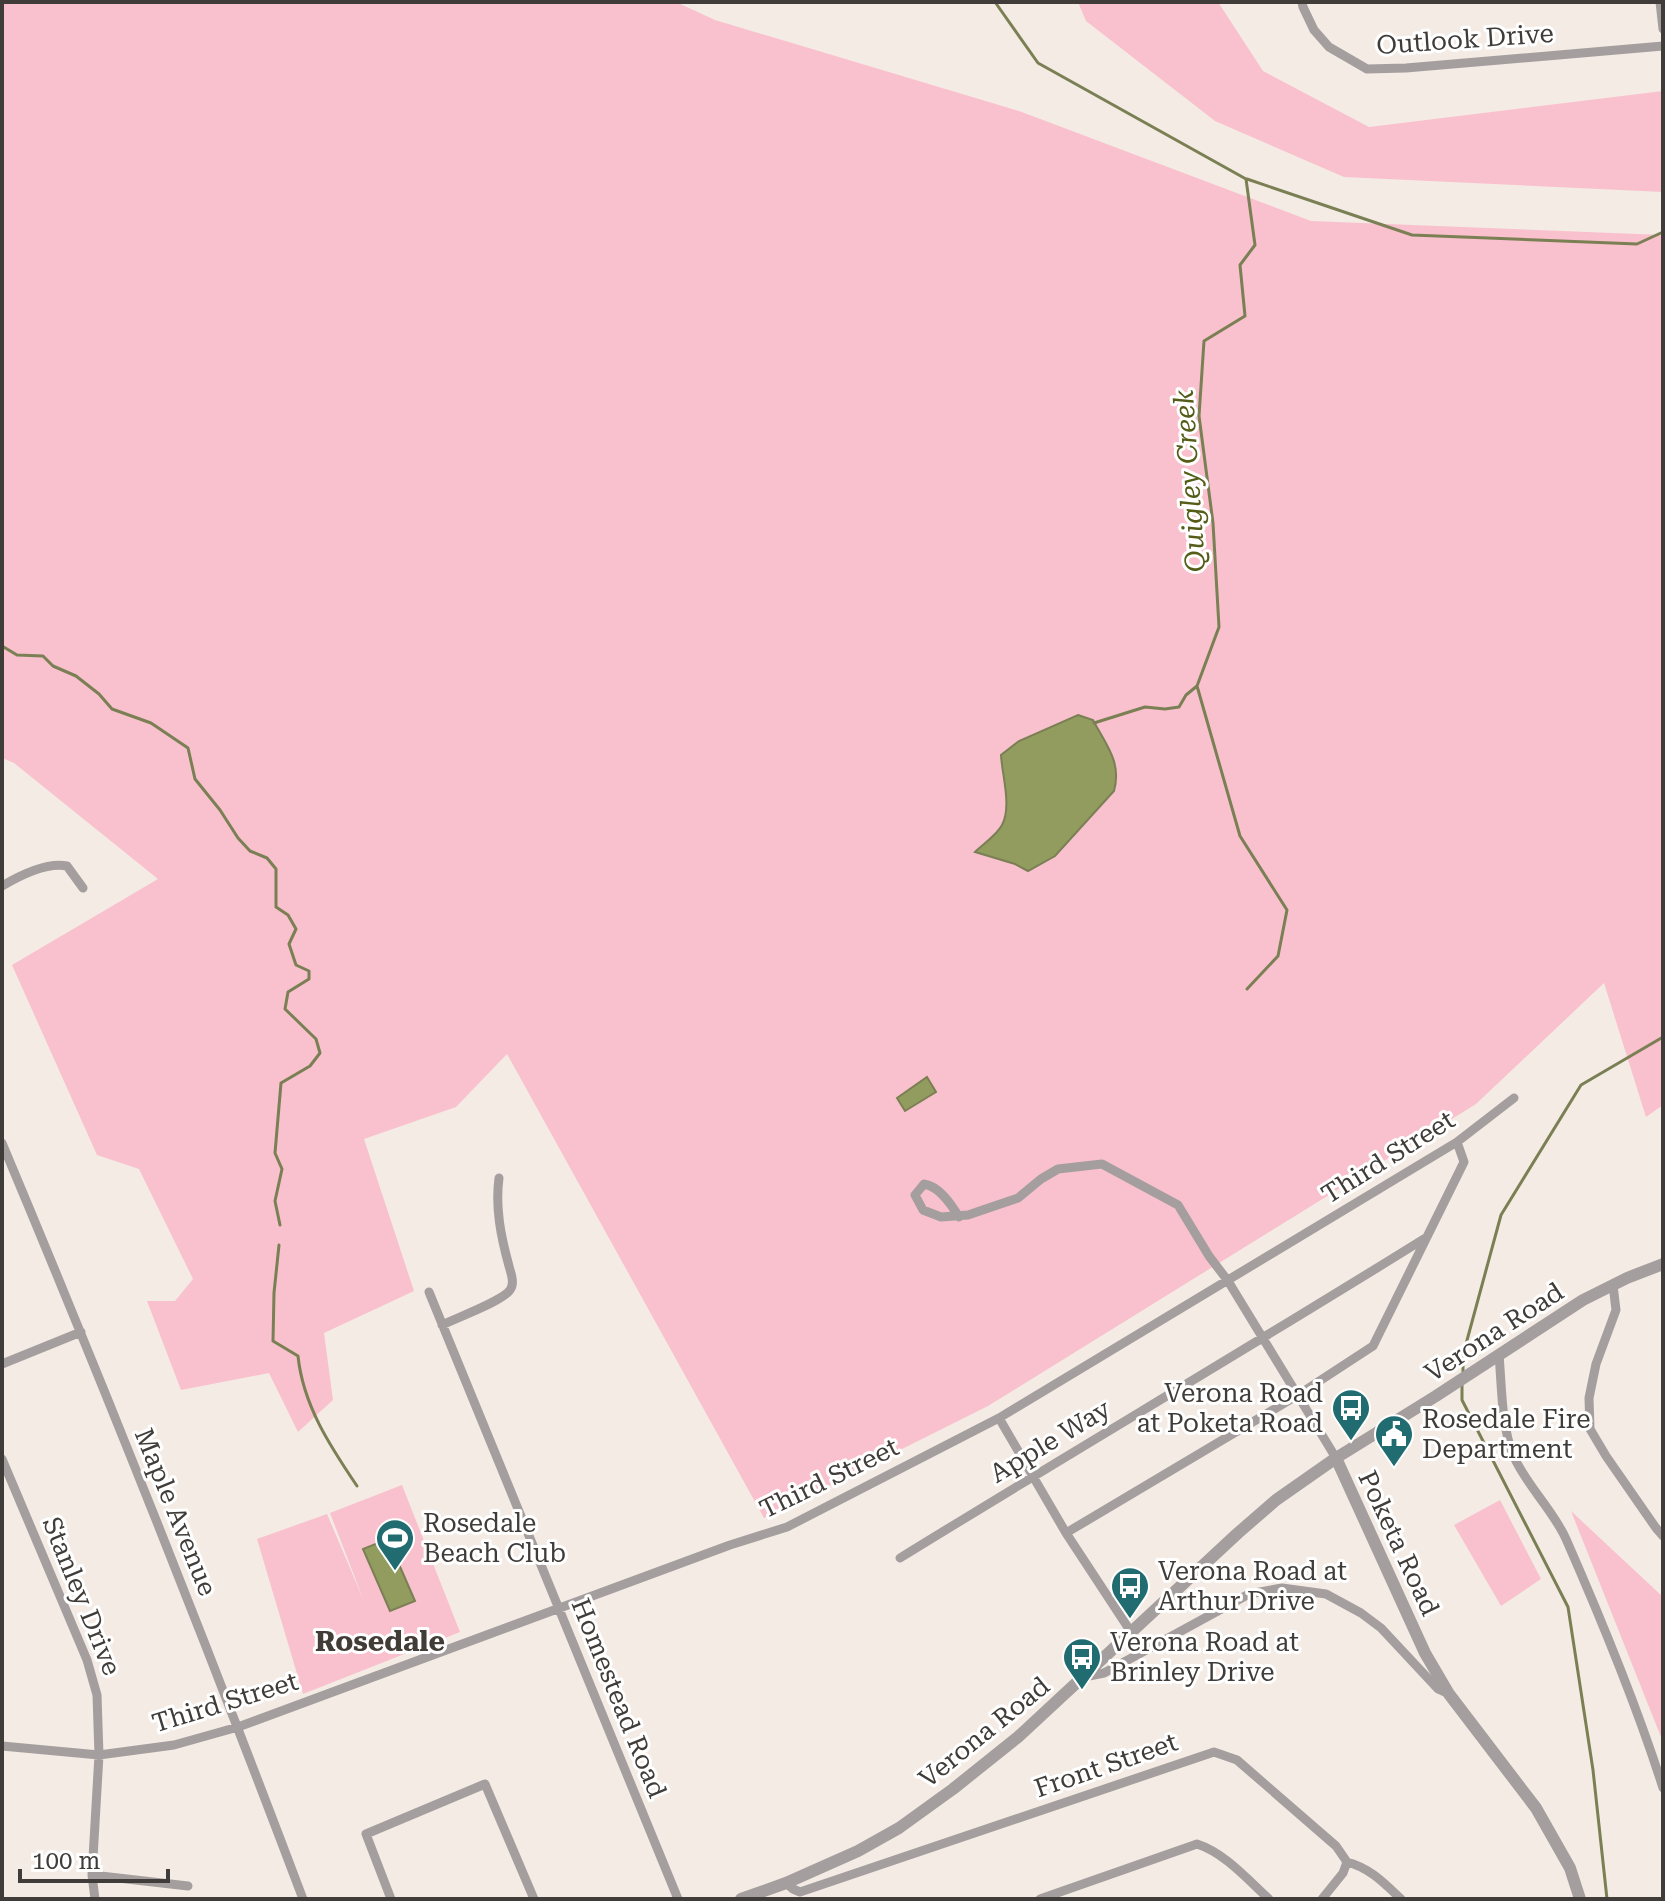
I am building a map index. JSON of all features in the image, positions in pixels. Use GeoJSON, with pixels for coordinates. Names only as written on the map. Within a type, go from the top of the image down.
{"type":"FeatureCollection","features":[{"type":"Feature","properties":{"kind":"street","name":"Outlook Drive"},"geometry":{"type":"LineString","coordinates":[[1302,2],[1314,30],[1329,47],[1367,69],[1663,46]]}},
{"type":"Feature","properties":{"kind":"street"},"geometry":{"type":"LineString","coordinates":[[1660,2],[1663,29]]}},
{"type":"Feature","properties":{"kind":"street"},"geometry":{"type":"LineString","coordinates":[[2,886],[21,875],[59,864],[67,866],[83,888]]}},
{"type":"Feature","properties":{"kind":"street","name":"Third Street"},"geometry":{"type":"LineString","coordinates":[[2,1746],[99,1755],[174,1745],[238,1727],[730,1545],[787,1527],[999,1418],[1457,1142],[1514,1098]]}},
{"type":"Feature","properties":{"kind":"street"},"geometry":{"type":"LineString","coordinates":[[1066,1533],[1298,1395],[1373,1346],[1464,1162],[1457,1142]]}},
{"type":"Feature","properties":{"kind":"street","name":"Maple Avenue"},"geometry":{"type":"LineString","coordinates":[[2,1143],[81,1332],[303,1899]]}},
{"type":"Feature","properties":{"kind":"street","name":"Poketa Road"},"geometry":{"type":"LineString","coordinates":[[959,1217],[1018,1198],[1058,1169],[1102,1164],[1178,1205],[1264,1338],[1336,1458],[1425,1653],[1449,1694],[1536,1808],[1570,1868],[1580,1899]]}},
{"type":"Feature","properties":{"kind":"street"},"geometry":{"type":"LineString","coordinates":[[442,1325],[494,1302],[511,1289],[512,1276],[499,1218],[499,1178]]}},
{"type":"Feature","properties":{"kind":"street"},"geometry":{"type":"LineString","coordinates":[[924,1184],[931,1185],[951,1204],[959,1217],[941,1217],[923,1210],[915,1195],[924,1184]]}},
{"type":"Feature","properties":{"kind":"street","name":"Apple Way"},"geometry":{"type":"LineString","coordinates":[[900,1558],[1427,1237]]}},
{"type":"Feature","properties":{"kind":"street","name":"Verona Road"},"geometry":{"type":"LineString","coordinates":[[741,1899],[858,1851],[899,1828],[1018,1737],[1276,1500],[1336,1458],[1583,1300],[1663,1264]]}},
{"type":"Feature","properties":{"kind":"street"},"geometry":{"type":"LineString","coordinates":[[1613,1285],[1616,1310],[1594,1375],[1589,1398],[1590,1429],[1659,1532]]}},
{"type":"Feature","properties":{"kind":"street","name":"Homestead Road"},"geometry":{"type":"LineString","coordinates":[[429,1292],[678,1899]]}},
{"type":"Feature","properties":{"kind":"street"},"geometry":{"type":"LineString","coordinates":[[2,1364],[81,1332]]}},
{"type":"Feature","properties":{"kind":"street"},"geometry":{"type":"LineString","coordinates":[[1499,1355],[1506,1432],[1515,1458],[1562,1530],[1607,1632],[1663,1788]]}},
{"type":"Feature","properties":{"kind":"street"},"geometry":{"type":"LineString","coordinates":[[999,1418],[1031,1477],[1131,1632]]}},
{"type":"Feature","properties":{"kind":"street","name":"Stanley Drive"},"geometry":{"type":"LineString","coordinates":[[2,1459],[87,1660],[97,1695],[99,1755],[92,1875],[95,1899]]}},
{"type":"Feature","properties":{"kind":"street"},"geometry":{"type":"LineString","coordinates":[[1659,1532],[1663,1515]]}},
{"type":"Feature","properties":{"kind":"street"},"geometry":{"type":"LineString","coordinates":[[1084,1677],[1104,1673],[1249,1594],[1282,1588],[1326,1594],[1361,1613],[1381,1628],[1438,1689],[1449,1694]]}},
{"type":"Feature","properties":{"kind":"street","name":"Front Street"},"geometry":{"type":"LineString","coordinates":[[786,1883],[800,1892],[1214,1752],[1237,1760],[1336,1846],[1347,1862],[1374,1874],[1401,1899]]}},
{"type":"Feature","properties":{"kind":"street"},"geometry":{"type":"LineString","coordinates":[[391,1899],[366,1834],[485,1784],[534,1899]]}},
{"type":"Feature","properties":{"kind":"street"},"geometry":{"type":"LineString","coordinates":[[1040,1899],[1197,1844],[1220,1855],[1269,1899]]}},
{"type":"Feature","properties":{"kind":"street"},"geometry":{"type":"LineString","coordinates":[[1322,1899],[1343,1873],[1347,1862]]}},
{"type":"Feature","properties":{"kind":"street"},"geometry":{"type":"LineString","coordinates":[[92,1875],[188,1886]]}},
{"type":"Feature","properties":{"kind":"shaded area"},"geometry":{"type":"Polygon","coordinates":[[[2,2],[676,2],[715,20],[1019,111],[1311,221],[1663,235],[1663,1105],[1646,1117],[1604,983],[1476,1104],[988,1406],[764,1518],[507,1054],[456,1107],[364,1139],[414,1291],[324,1333],[333,1400],[298,1432],[269,1373],[181,1390],[147,1301],[175,1301],[193,1279],[139,1169],[97,1155],[12,965],[158,879],[14,763],[2,758],[2,2]]]}},
{"type":"Feature","properties":{"kind":"shaded area"},"geometry":{"type":"Polygon","coordinates":[[[1078,2],[1218,2],[1263,71],[1369,127],[1663,91],[1663,192],[1344,177],[1215,121],[1086,21],[1078,2]]]}},
{"type":"Feature","properties":{"kind":"shaded area"},"geometry":{"type":"Polygon","coordinates":[[[1078,715],[1093,720],[1111,754],[1116,771],[1114,791],[1055,856],[1028,871],[975,852],[997,832],[1005,817],[1001,755],[1019,741],[1078,715]]]}},
{"type":"Feature","properties":{"kind":"shaded area"},"geometry":{"type":"Polygon","coordinates":[[[927,1077],[936,1092],[905,1111],[897,1098],[927,1077]]]}},
{"type":"Feature","properties":{"kind":"shaded area"},"geometry":{"type":"Polygon","coordinates":[[[402,1485],[460,1632],[303,1694],[257,1539],[327,1514],[364,1601],[330,1513],[402,1485]]]}},
{"type":"Feature","properties":{"kind":"shaded area"},"geometry":{"type":"Polygon","coordinates":[[[1500,1500],[1541,1579],[1501,1606],[1454,1525],[1500,1500]]]}},
{"type":"Feature","properties":{"kind":"shaded area"},"geometry":{"type":"Polygon","coordinates":[[[1571,1511],[1663,1597],[1663,1742],[1571,1511]]]}},
{"type":"Feature","properties":{"kind":"shaded area"},"geometry":{"type":"Polygon","coordinates":[[[388,1539],[415,1601],[390,1611],[363,1549],[388,1539]]]}},
{"type":"Feature","properties":{"kind":"waterway","name":"Quigley Creek"},"geometry":{"type":"LineString","coordinates":[[995,2],[1038,63],[1246,179],[1255,245],[1240,265],[1245,316],[1204,341],[1199,416],[1213,523],[1219,627],[1197,686],[1240,836],[1287,910],[1278,956],[1247,989]]}},
{"type":"Feature","properties":{"kind":"waterway"},"geometry":{"type":"LineString","coordinates":[[1247,179],[1412,235],[1637,244],[1663,232]]}},
{"type":"Feature","properties":{"kind":"waterway"},"geometry":{"type":"LineString","coordinates":[[2,646],[17,655],[43,656],[53,666],[76,676],[112,709],[151,723],[188,748],[195,779],[238,838],[250,851],[267,858],[276,869],[276,907],[288,915],[296,929],[289,944],[296,965],[309,971],[309,979],[288,992],[285,1009],[316,1039],[320,1053],[310,1066],[281,1083],[275,1153],[282,1169],[275,1201],[280,1225]]}},
{"type":"Feature","properties":{"kind":"waterway"},"geometry":{"type":"LineString","coordinates":[[1094,723],[1145,707],[1179,707],[1186,695],[1197,686]]}},
{"type":"Feature","properties":{"kind":"waterway"},"geometry":{"type":"LineString","coordinates":[[1463,1376],[1463,1355],[1501,1215],[1581,1085],[1663,1037]]}},
{"type":"Feature","properties":{"kind":"waterway"},"geometry":{"type":"LineString","coordinates":[[279,1245],[273,1341],[298,1356],[312,1408],[357,1486]]}},
{"type":"Feature","properties":{"kind":"waterway"},"geometry":{"type":"LineString","coordinates":[[1462,1383],[1462,1400],[1568,1607],[1593,1770],[1607,1899]]}},
{"type":"Feature","properties":{"kind":"place","name":"Verona Road at Poketa Road"},"geometry":{"type":"Point","coordinates":[1351,1442]}},
{"type":"Feature","properties":{"kind":"place","name":"Rosedale Fire Department"},"geometry":{"type":"Point","coordinates":[1394,1468]}},
{"type":"Feature","properties":{"kind":"place","name":"Rosedale Beach Club"},"geometry":{"type":"Point","coordinates":[395,1572]}},
{"type":"Feature","properties":{"kind":"place","name":"Verona Road at Arthur Drive"},"geometry":{"type":"Point","coordinates":[1130,1620]}},
{"type":"Feature","properties":{"kind":"place","name":"Verona Road at Brinley Drive"},"geometry":{"type":"Point","coordinates":[1082,1691]}},
{"type":"Feature","properties":{"kind":"district","name":"Rosedale"},"geometry":{"type":"Point","coordinates":[380,1641]}}]}
